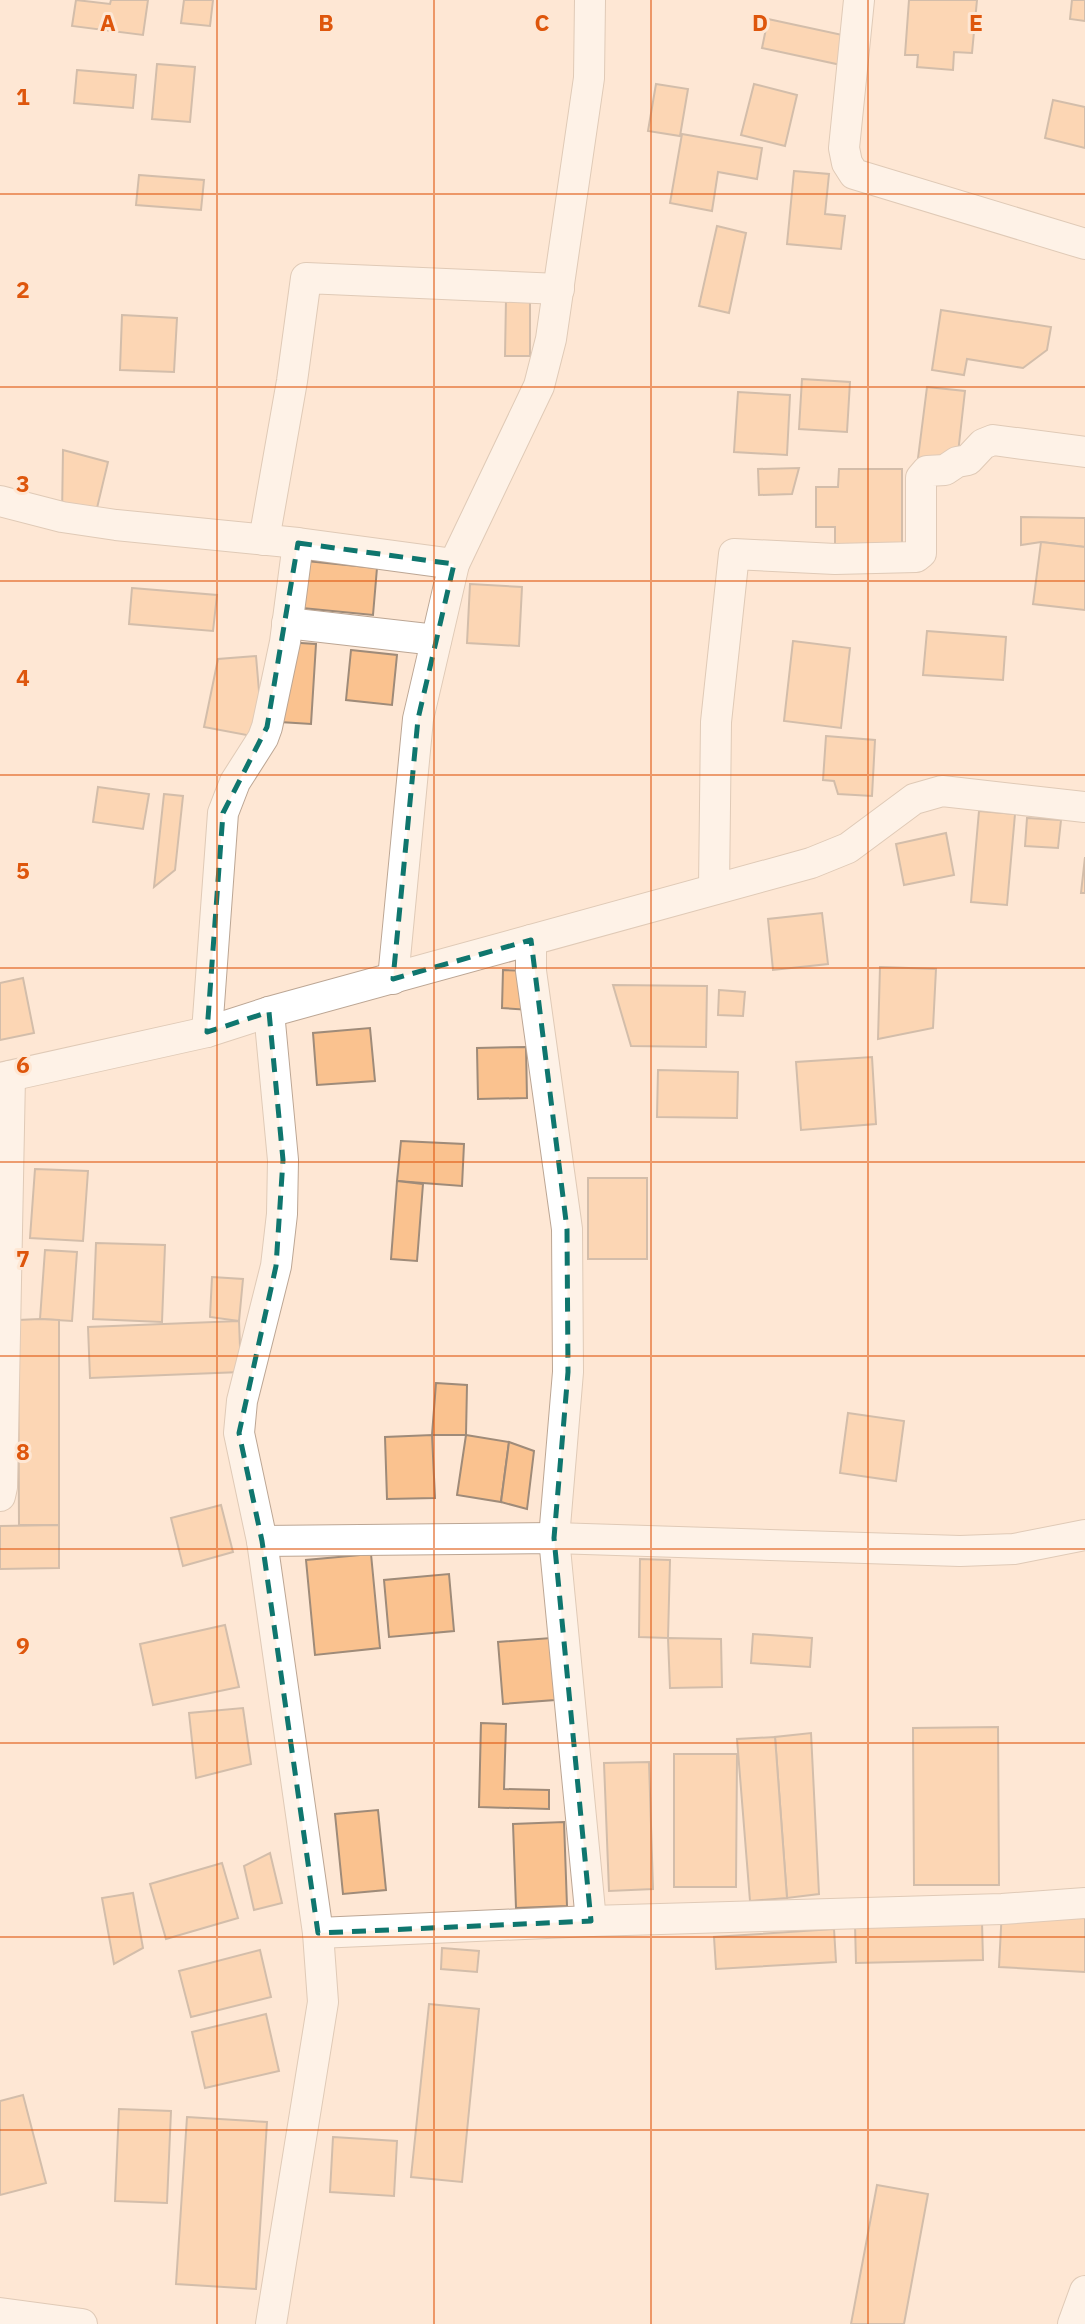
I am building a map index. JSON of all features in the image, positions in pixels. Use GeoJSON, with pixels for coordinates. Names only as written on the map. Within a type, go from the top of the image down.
{"type":"FeatureCollection","features":[{"type":"Feature","properties":{"kind":"street"},"geometry":{"type":"LineString","coordinates":[[393,979],[413,752],[418,719],[454,564],[540,386],[551,339],[589,78],[590,0]]}},
{"type":"Feature","properties":{"kind":"street"},"geometry":{"type":"LineString","coordinates":[[859,0],[844,148],[847,163],[854,174],[1085,244]]}},
{"type":"Feature","properties":{"kind":"street"},"geometry":{"type":"LineString","coordinates":[[264,540],[292,381],[306,278],[559,289]]}},
{"type":"Feature","properties":{"kind":"street"},"geometry":{"type":"LineString","coordinates":[[714,888],[716,722],[734,554],[835,559],[916,557],[921,553],[921,478],[927,471],[945,470],[957,462],[968,460],[983,444],[993,440],[1085,453]]}},
{"type":"Feature","properties":{"kind":"street"},"geometry":{"type":"LineString","coordinates":[[0,501],[62,517],[116,525],[298,543],[454,564]]}},
{"type":"Feature","properties":{"kind":"street"},"geometry":{"type":"LineString","coordinates":[[207,1032],[223,813],[235,782],[263,738],[285,642],[298,543]]}},
{"type":"Feature","properties":{"kind":"street"},"geometry":{"type":"LineString","coordinates":[[287,623],[436,640]]}},
{"type":"Feature","properties":{"kind":"street"},"geometry":{"type":"LineString","coordinates":[[0,1496],[5,1077],[207,1032],[269,1012],[811,863],[848,848],[914,799],[942,791],[1085,807]]}},
{"type":"Feature","properties":{"kind":"street"},"geometry":{"type":"LineString","coordinates":[[531,940],[531,971],[567,1229],[568,1372],[554,1538],[591,1921]]}},
{"type":"Feature","properties":{"kind":"street"},"geometry":{"type":"LineString","coordinates":[[269,1012],[283,1160],[282,1214],[276,1266],[242,1401],[239,1433],[262,1541],[318,1933],[323,2002],[271,2324]]}},
{"type":"Feature","properties":{"kind":"street"},"geometry":{"type":"LineString","coordinates":[[262,1541],[554,1538],[960,1551],[1014,1549],[1085,1535]]}},
{"type":"Feature","properties":{"kind":"street"},"geometry":{"type":"LineString","coordinates":[[318,1933],[591,1921],[1002,1909],[1085,1903]]}},
{"type":"Feature","properties":{"kind":"street"},"geometry":{"type":"LineString","coordinates":[[1073,2324],[1085,2291]]}},
{"type":"Feature","properties":{"kind":"street"},"geometry":{"type":"LineString","coordinates":[[0,2313],[82,2324]]}},
{"type":"Feature","properties":{"kind":"highlighted area"},"geometry":{"type":"Polygon","coordinates":[[[298,543],[454,564],[418,719],[393,979],[531,940],[567,1229],[568,1372],[554,1538],[591,1921],[318,1933],[262,1541],[239,1433],[276,1266],[283,1160],[269,1012],[207,1032],[223,813],[267,727],[298,543]]]}},
{"type":"Feature","properties":{"kind":"building"},"geometry":{"type":"Polygon","coordinates":[[[76,0],[110,4],[111,0],[148,0],[143,35],[72,26],[76,0]]]}},
{"type":"Feature","properties":{"kind":"building"},"geometry":{"type":"Polygon","coordinates":[[[184,0],[213,0],[210,26],[181,23],[184,0]]]}},
{"type":"Feature","properties":{"kind":"building"},"geometry":{"type":"Polygon","coordinates":[[[909,0],[977,0],[972,53],[954,52],[953,70],[917,67],[918,55],[905,55],[909,0]]]}},
{"type":"Feature","properties":{"kind":"building"},"geometry":{"type":"Polygon","coordinates":[[[1072,0],[1085,0],[1085,21],[1070,19],[1072,0]]]}},
{"type":"Feature","properties":{"kind":"building"},"geometry":{"type":"Polygon","coordinates":[[[768,19],[847,36],[841,65],[762,48],[768,19]]]}},
{"type":"Feature","properties":{"kind":"building"},"geometry":{"type":"Polygon","coordinates":[[[157,64],[195,67],[190,122],[152,119],[157,64]]]}},
{"type":"Feature","properties":{"kind":"building"},"geometry":{"type":"Polygon","coordinates":[[[77,70],[136,75],[133,108],[74,103],[77,70]]]}},
{"type":"Feature","properties":{"kind":"building"},"geometry":{"type":"Polygon","coordinates":[[[656,84],[688,89],[680,136],[648,131],[656,84]]]}},
{"type":"Feature","properties":{"kind":"building"},"geometry":{"type":"Polygon","coordinates":[[[754,84],[797,95],[785,146],[741,135],[754,84]]]}},
{"type":"Feature","properties":{"kind":"building"},"geometry":{"type":"Polygon","coordinates":[[[1053,100],[1085,107],[1085,148],[1045,138],[1053,100]]]}},
{"type":"Feature","properties":{"kind":"building"},"geometry":{"type":"Polygon","coordinates":[[[682,134],[762,148],[757,179],[718,172],[712,211],[670,203],[682,134]]]}},
{"type":"Feature","properties":{"kind":"building"},"geometry":{"type":"Polygon","coordinates":[[[794,171],[829,174],[825,214],[845,216],[841,249],[787,244],[794,171]]]}},
{"type":"Feature","properties":{"kind":"building"},"geometry":{"type":"Polygon","coordinates":[[[139,175],[204,180],[201,210],[136,205],[139,175]]]}},
{"type":"Feature","properties":{"kind":"building"},"geometry":{"type":"Polygon","coordinates":[[[717,226],[746,233],[729,313],[699,306],[717,226]]]}},
{"type":"Feature","properties":{"kind":"building"},"geometry":{"type":"Polygon","coordinates":[[[506,299],[530,299],[530,356],[505,356],[506,299]]]}},
{"type":"Feature","properties":{"kind":"building"},"geometry":{"type":"Polygon","coordinates":[[[941,310],[1051,327],[1047,350],[1023,368],[967,359],[964,375],[932,370],[941,310]]]}},
{"type":"Feature","properties":{"kind":"building"},"geometry":{"type":"Polygon","coordinates":[[[122,315],[177,318],[174,372],[120,370],[122,315]]]}},
{"type":"Feature","properties":{"kind":"building"},"geometry":{"type":"Polygon","coordinates":[[[802,379],[850,382],[847,432],[799,429],[802,379]]]}},
{"type":"Feature","properties":{"kind":"building"},"geometry":{"type":"Polygon","coordinates":[[[927,387],[965,391],[957,462],[918,458],[927,387]]]}},
{"type":"Feature","properties":{"kind":"building"},"geometry":{"type":"Polygon","coordinates":[[[738,392],[790,395],[787,455],[734,452],[738,392]]]}},
{"type":"Feature","properties":{"kind":"building"},"geometry":{"type":"Polygon","coordinates":[[[63,450],[108,462],[97,508],[62,517],[63,450]]]}},
{"type":"Feature","properties":{"kind":"building"},"geometry":{"type":"Polygon","coordinates":[[[799,468],[792,494],[759,495],[758,469],[799,468]]]}},
{"type":"Feature","properties":{"kind":"building"},"geometry":{"type":"Polygon","coordinates":[[[839,469],[902,469],[902,559],[835,559],[835,527],[816,527],[816,487],[838,487],[839,469]]]}},
{"type":"Feature","properties":{"kind":"building"},"geometry":{"type":"Polygon","coordinates":[[[1021,517],[1085,518],[1085,547],[1041,542],[1021,545],[1021,517]]]}},
{"type":"Feature","properties":{"kind":"building"},"geometry":{"type":"Polygon","coordinates":[[[1041,542],[1085,547],[1085,610],[1033,604],[1041,542]]]}},
{"type":"Feature","properties":{"kind":"building"},"geometry":{"type":"Polygon","coordinates":[[[306,561],[377,568],[373,615],[302,608],[306,561]]]}},
{"type":"Feature","properties":{"kind":"building"},"geometry":{"type":"Polygon","coordinates":[[[470,584],[522,587],[519,646],[467,643],[470,584]]]}},
{"type":"Feature","properties":{"kind":"building"},"geometry":{"type":"Polygon","coordinates":[[[132,588],[217,595],[213,631],[129,624],[132,588]]]}},
{"type":"Feature","properties":{"kind":"building"},"geometry":{"type":"Polygon","coordinates":[[[927,631],[1006,637],[1003,680],[923,675],[927,631]]]}},
{"type":"Feature","properties":{"kind":"building"},"geometry":{"type":"Polygon","coordinates":[[[793,641],[850,648],[841,728],[784,721],[793,641]]]}},
{"type":"Feature","properties":{"kind":"building"},"geometry":{"type":"Polygon","coordinates":[[[285,642],[316,644],[311,724],[280,722],[285,642]]]}},
{"type":"Feature","properties":{"kind":"building"},"geometry":{"type":"Polygon","coordinates":[[[351,650],[397,655],[392,705],[346,700],[351,650]]]}},
{"type":"Feature","properties":{"kind":"building"},"geometry":{"type":"Polygon","coordinates":[[[256,656],[263,738],[204,727],[218,659],[256,656]]]}},
{"type":"Feature","properties":{"kind":"building"},"geometry":{"type":"Polygon","coordinates":[[[826,736],[875,740],[872,796],[838,794],[834,781],[823,780],[826,736]]]}},
{"type":"Feature","properties":{"kind":"building"},"geometry":{"type":"Polygon","coordinates":[[[98,787],[149,794],[143,829],[93,822],[98,787]]]}},
{"type":"Feature","properties":{"kind":"building"},"geometry":{"type":"Polygon","coordinates":[[[164,794],[183,796],[175,870],[154,887],[164,794]]]}},
{"type":"Feature","properties":{"kind":"building"},"geometry":{"type":"Polygon","coordinates":[[[979,811],[1015,814],[1007,905],[971,902],[979,811]]]}},
{"type":"Feature","properties":{"kind":"building"},"geometry":{"type":"Polygon","coordinates":[[[1027,818],[1061,820],[1058,848],[1025,846],[1027,818]]]}},
{"type":"Feature","properties":{"kind":"building"},"geometry":{"type":"Polygon","coordinates":[[[946,833],[954,875],[904,885],[896,844],[946,833]]]}},
{"type":"Feature","properties":{"kind":"building"},"geometry":{"type":"Polygon","coordinates":[[[1085,857],[1085,893],[1081,893],[1085,857]]]}},
{"type":"Feature","properties":{"kind":"building"},"geometry":{"type":"Polygon","coordinates":[[[822,913],[828,964],[773,970],[768,919],[822,913]]]}},
{"type":"Feature","properties":{"kind":"building"},"geometry":{"type":"Polygon","coordinates":[[[880,967],[936,969],[933,1028],[878,1039],[880,967]]]}},
{"type":"Feature","properties":{"kind":"building"},"geometry":{"type":"Polygon","coordinates":[[[503,970],[531,971],[530,1010],[502,1008],[503,970]]]}},
{"type":"Feature","properties":{"kind":"building"},"geometry":{"type":"Polygon","coordinates":[[[23,978],[34,1033],[0,1040],[0,983],[23,978]]]}},
{"type":"Feature","properties":{"kind":"building"},"geometry":{"type":"Polygon","coordinates":[[[613,985],[707,986],[706,1047],[631,1046],[613,985]]]}},
{"type":"Feature","properties":{"kind":"building"},"geometry":{"type":"Polygon","coordinates":[[[719,990],[745,992],[743,1016],[718,1015],[719,990]]]}},
{"type":"Feature","properties":{"kind":"building"},"geometry":{"type":"Polygon","coordinates":[[[370,1028],[375,1081],[317,1085],[313,1033],[370,1028]]]}},
{"type":"Feature","properties":{"kind":"building"},"geometry":{"type":"Polygon","coordinates":[[[526,1047],[527,1098],[478,1099],[477,1048],[526,1047]]]}},
{"type":"Feature","properties":{"kind":"building"},"geometry":{"type":"Polygon","coordinates":[[[872,1057],[876,1124],[801,1130],[796,1062],[872,1057]]]}},
{"type":"Feature","properties":{"kind":"building"},"geometry":{"type":"Polygon","coordinates":[[[658,1070],[738,1072],[737,1118],[657,1117],[658,1070]]]}},
{"type":"Feature","properties":{"kind":"building"},"geometry":{"type":"Polygon","coordinates":[[[401,1141],[464,1144],[462,1186],[397,1181],[401,1141]]]}},
{"type":"Feature","properties":{"kind":"building"},"geometry":{"type":"Polygon","coordinates":[[[35,1169],[88,1171],[83,1241],[30,1238],[35,1169]]]}},
{"type":"Feature","properties":{"kind":"building"},"geometry":{"type":"Polygon","coordinates":[[[588,1178],[647,1178],[647,1259],[588,1259],[588,1178]]]}},
{"type":"Feature","properties":{"kind":"building"},"geometry":{"type":"Polygon","coordinates":[[[397,1181],[423,1184],[417,1261],[391,1259],[397,1181]]]}},
{"type":"Feature","properties":{"kind":"building"},"geometry":{"type":"Polygon","coordinates":[[[96,1243],[165,1245],[162,1322],[93,1319],[96,1243]]]}},
{"type":"Feature","properties":{"kind":"building"},"geometry":{"type":"Polygon","coordinates":[[[45,1250],[77,1252],[72,1321],[40,1319],[45,1250]]]}},
{"type":"Feature","properties":{"kind":"building"},"geometry":{"type":"Polygon","coordinates":[[[212,1277],[243,1279],[239,1321],[210,1317],[212,1277]]]}},
{"type":"Feature","properties":{"kind":"building"},"geometry":{"type":"Polygon","coordinates":[[[18,1320],[59,1320],[59,1525],[19,1525],[18,1320]]]}},
{"type":"Feature","properties":{"kind":"building"},"geometry":{"type":"Polygon","coordinates":[[[239,1321],[241,1372],[90,1378],[88,1327],[239,1321]]]}},
{"type":"Feature","properties":{"kind":"building"},"geometry":{"type":"Polygon","coordinates":[[[436,1383],[467,1385],[466,1435],[432,1435],[436,1383]]]}},
{"type":"Feature","properties":{"kind":"building"},"geometry":{"type":"Polygon","coordinates":[[[848,1413],[904,1421],[896,1481],[840,1473],[848,1413]]]}},
{"type":"Feature","properties":{"kind":"building"},"geometry":{"type":"Polygon","coordinates":[[[432,1435],[435,1498],[387,1499],[385,1437],[432,1435]]]}},
{"type":"Feature","properties":{"kind":"building"},"geometry":{"type":"Polygon","coordinates":[[[466,1435],[509,1442],[501,1502],[457,1495],[466,1435]]]}},
{"type":"Feature","properties":{"kind":"building"},"geometry":{"type":"Polygon","coordinates":[[[509,1442],[534,1451],[527,1509],[501,1502],[509,1442]]]}},
{"type":"Feature","properties":{"kind":"building"},"geometry":{"type":"Polygon","coordinates":[[[221,1505],[233,1552],[183,1566],[171,1518],[221,1505]]]}},
{"type":"Feature","properties":{"kind":"building"},"geometry":{"type":"Polygon","coordinates":[[[59,1525],[59,1568],[0,1569],[0,1526],[59,1525]]]}},
{"type":"Feature","properties":{"kind":"building"},"geometry":{"type":"Polygon","coordinates":[[[371,1554],[380,1648],[315,1655],[306,1560],[371,1554]]]}},
{"type":"Feature","properties":{"kind":"building"},"geometry":{"type":"Polygon","coordinates":[[[640,1559],[670,1560],[668,1638],[639,1637],[640,1559]]]}},
{"type":"Feature","properties":{"kind":"building"},"geometry":{"type":"Polygon","coordinates":[[[449,1574],[454,1631],[389,1637],[384,1580],[449,1574]]]}},
{"type":"Feature","properties":{"kind":"building"},"geometry":{"type":"Polygon","coordinates":[[[225,1625],[239,1687],[153,1705],[140,1644],[225,1625]]]}},
{"type":"Feature","properties":{"kind":"building"},"geometry":{"type":"Polygon","coordinates":[[[753,1634],[812,1638],[810,1667],[751,1663],[753,1634]]]}},
{"type":"Feature","properties":{"kind":"building"},"geometry":{"type":"Polygon","coordinates":[[[551,1638],[555,1700],[503,1704],[498,1642],[551,1638]]]}},
{"type":"Feature","properties":{"kind":"building"},"geometry":{"type":"Polygon","coordinates":[[[668,1638],[721,1639],[722,1687],[670,1688],[668,1638]]]}},
{"type":"Feature","properties":{"kind":"building"},"geometry":{"type":"Polygon","coordinates":[[[243,1708],[251,1764],[196,1778],[189,1713],[243,1708]]]}},
{"type":"Feature","properties":{"kind":"building"},"geometry":{"type":"Polygon","coordinates":[[[481,1723],[506,1724],[504,1789],[549,1790],[549,1809],[479,1807],[481,1723]]]}},
{"type":"Feature","properties":{"kind":"building"},"geometry":{"type":"Polygon","coordinates":[[[998,1727],[999,1885],[914,1885],[913,1728],[998,1727]]]}},
{"type":"Feature","properties":{"kind":"building"},"geometry":{"type":"Polygon","coordinates":[[[811,1733],[819,1894],[787,1898],[775,1737],[811,1733]]]}},
{"type":"Feature","properties":{"kind":"building"},"geometry":{"type":"Polygon","coordinates":[[[775,1737],[787,1898],[750,1901],[737,1739],[775,1737]]]}},
{"type":"Feature","properties":{"kind":"building"},"geometry":{"type":"Polygon","coordinates":[[[674,1754],[737,1754],[736,1887],[674,1887],[674,1754]]]}},
{"type":"Feature","properties":{"kind":"building"},"geometry":{"type":"Polygon","coordinates":[[[649,1762],[653,1889],[609,1891],[604,1763],[649,1762]]]}},
{"type":"Feature","properties":{"kind":"building"},"geometry":{"type":"Polygon","coordinates":[[[378,1810],[386,1890],[343,1894],[335,1814],[378,1810]]]}},
{"type":"Feature","properties":{"kind":"building"},"geometry":{"type":"Polygon","coordinates":[[[564,1822],[567,1906],[516,1908],[513,1824],[564,1822]]]}},
{"type":"Feature","properties":{"kind":"building"},"geometry":{"type":"Polygon","coordinates":[[[270,1853],[282,1903],[254,1910],[244,1866],[270,1853]]]}},
{"type":"Feature","properties":{"kind":"building"},"geometry":{"type":"Polygon","coordinates":[[[222,1863],[238,1918],[166,1939],[150,1884],[222,1863]]]}},
{"type":"Feature","properties":{"kind":"building"},"geometry":{"type":"Polygon","coordinates":[[[133,1893],[143,1948],[114,1964],[102,1898],[133,1893]]]}},
{"type":"Feature","properties":{"kind":"building"},"geometry":{"type":"Polygon","coordinates":[[[1002,1909],[1085,1913],[1085,1972],[999,1967],[1002,1909]]]}},
{"type":"Feature","properties":{"kind":"building"},"geometry":{"type":"Polygon","coordinates":[[[982,1922],[983,1960],[856,1963],[855,1925],[982,1922]]]}},
{"type":"Feature","properties":{"kind":"building"},"geometry":{"type":"Polygon","coordinates":[[[834,1929],[836,1962],[716,1969],[714,1937],[834,1929]]]}},
{"type":"Feature","properties":{"kind":"building"},"geometry":{"type":"Polygon","coordinates":[[[442,1948],[479,1951],[477,1972],[441,1969],[442,1948]]]}},
{"type":"Feature","properties":{"kind":"building"},"geometry":{"type":"Polygon","coordinates":[[[260,1950],[271,1997],[191,2017],[179,1971],[260,1950]]]}},
{"type":"Feature","properties":{"kind":"building"},"geometry":{"type":"Polygon","coordinates":[[[429,2004],[479,2009],[462,2182],[411,2177],[429,2004]]]}},
{"type":"Feature","properties":{"kind":"building"},"geometry":{"type":"Polygon","coordinates":[[[266,2014],[279,2071],[205,2088],[192,2032],[266,2014]]]}},
{"type":"Feature","properties":{"kind":"building"},"geometry":{"type":"Polygon","coordinates":[[[23,2095],[46,2183],[0,2195],[0,2101],[23,2095]]]}},
{"type":"Feature","properties":{"kind":"building"},"geometry":{"type":"Polygon","coordinates":[[[119,2109],[171,2111],[167,2203],[115,2201],[119,2109]]]}},
{"type":"Feature","properties":{"kind":"building"},"geometry":{"type":"Polygon","coordinates":[[[187,2117],[267,2122],[256,2289],[176,2284],[187,2117]]]}},
{"type":"Feature","properties":{"kind":"building"},"geometry":{"type":"Polygon","coordinates":[[[333,2137],[397,2141],[394,2196],[330,2192],[333,2137]]]}},
{"type":"Feature","properties":{"kind":"building"},"geometry":{"type":"Polygon","coordinates":[[[877,2185],[928,2194],[904,2324],[851,2324],[877,2185]]]}}]}
